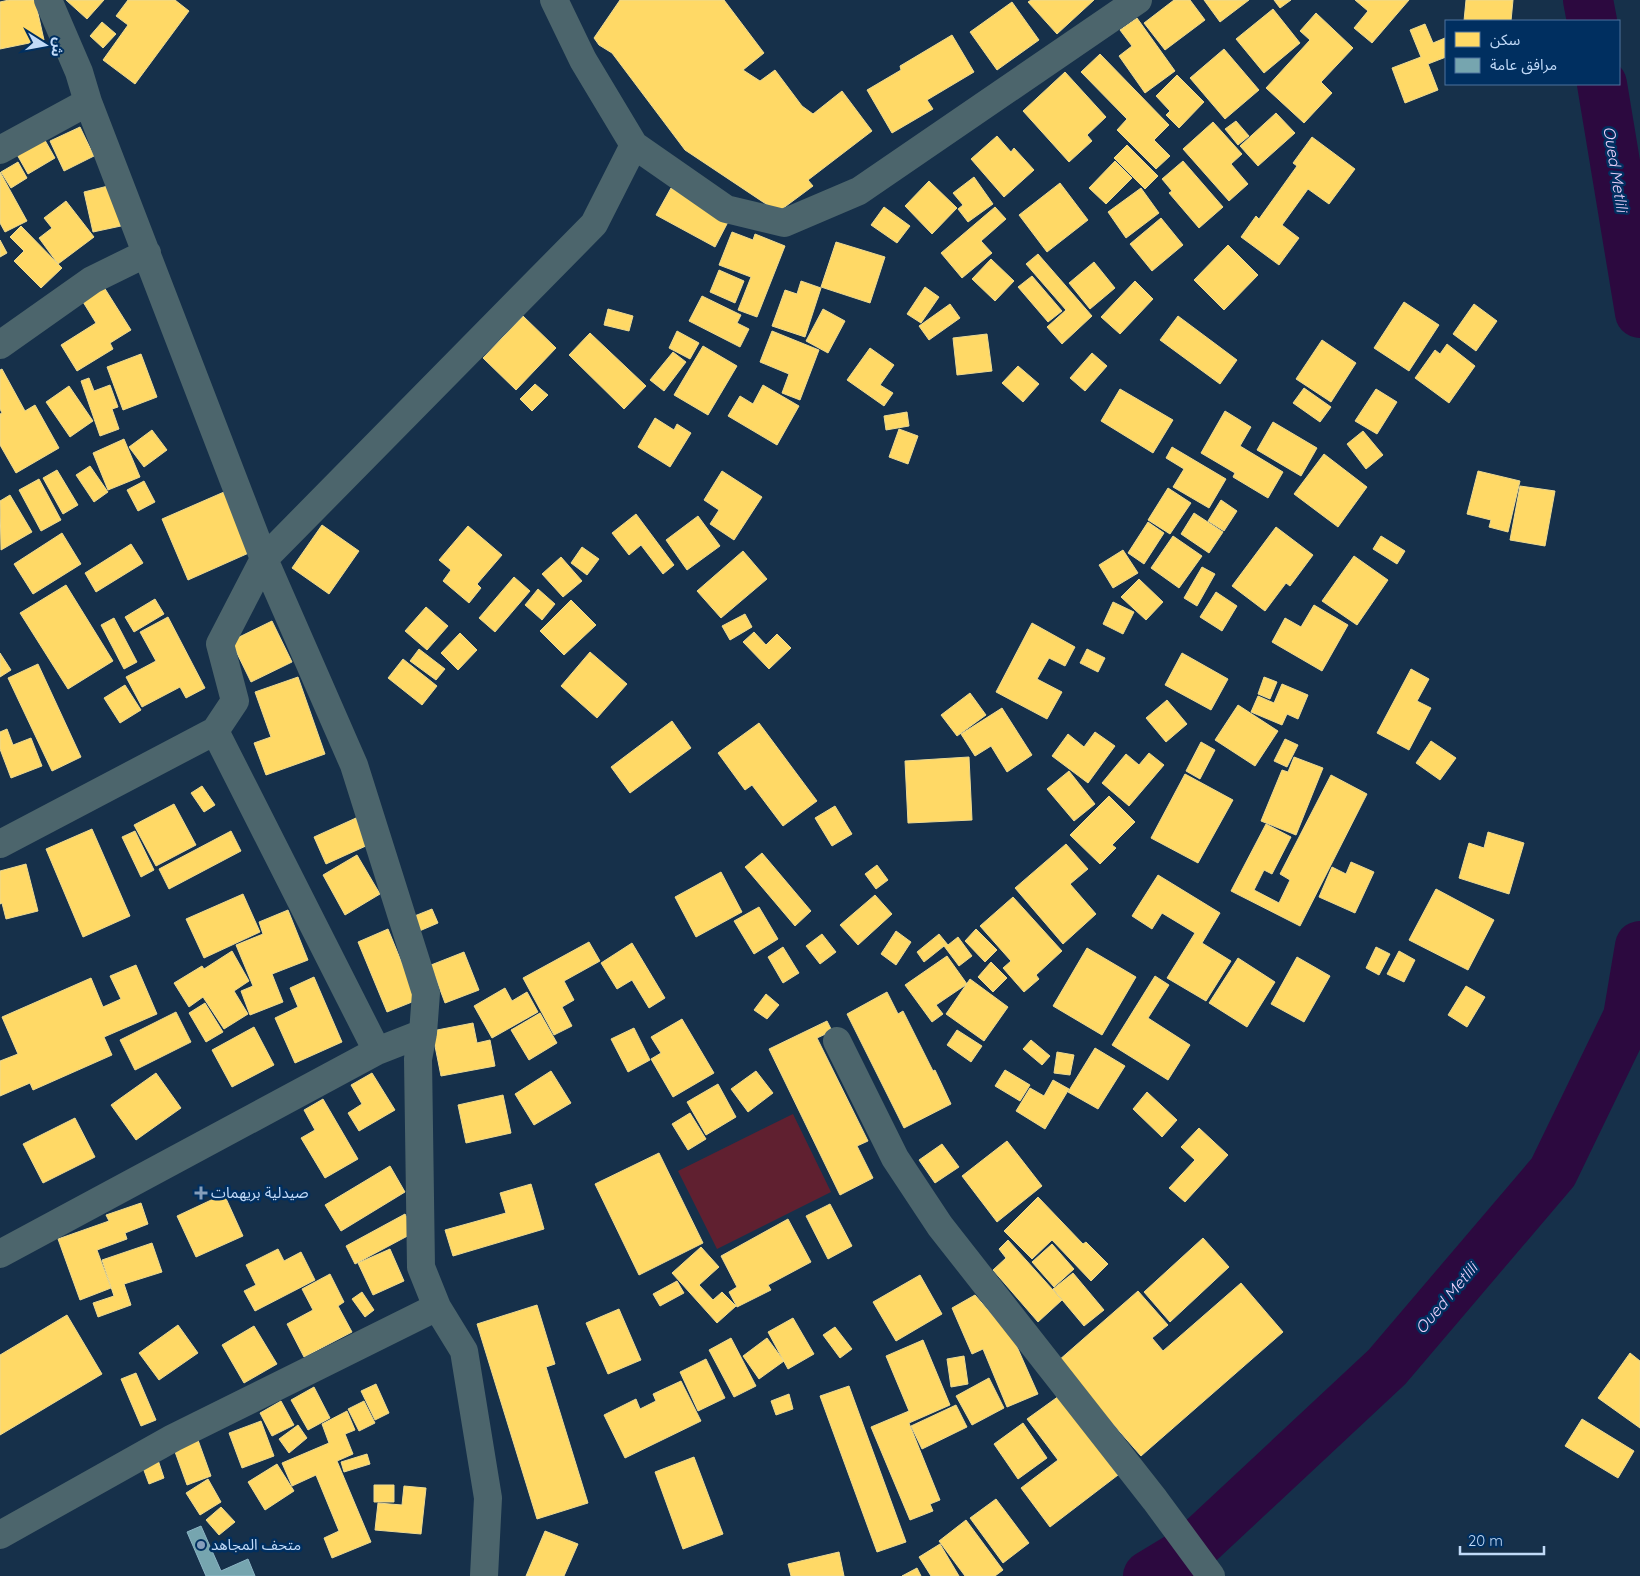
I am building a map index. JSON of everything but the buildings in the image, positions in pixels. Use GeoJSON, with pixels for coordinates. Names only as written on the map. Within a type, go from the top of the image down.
{"type":"FeatureCollection","features":[{"type":"Feature","properties":{"kind":"street"},"geometry":{"type":"LineString","coordinates":[[48,0],[79,72],[88,102],[264,559],[354,765],[426,993],[423,1033],[418,1059],[421,1267],[437,1307],[464,1351],[488,1498],[484,1576]]}},
{"type":"Feature","properties":{"kind":"street"},"geometry":{"type":"LineString","coordinates":[[554,0],[583,60],[634,145],[726,209],[784,223],[859,191],[1138,0]]}},
{"type":"Feature","properties":{"kind":"street"},"geometry":{"type":"LineString","coordinates":[[0,150],[88,102]]}},
{"type":"Feature","properties":{"kind":"street"},"geometry":{"type":"LineString","coordinates":[[0,844],[215,731],[235,701],[220,644],[264,559],[594,224],[634,145]]}},
{"type":"Feature","properties":{"kind":"street"},"geometry":{"type":"LineString","coordinates":[[0,345],[92,280],[147,253]]}},
{"type":"Feature","properties":{"kind":"street"},"geometry":{"type":"LineString","coordinates":[[215,731],[378,1051]]}},
{"type":"Feature","properties":{"kind":"street"},"geometry":{"type":"LineString","coordinates":[[0,1254],[378,1051],[423,1033]]}},
{"type":"Feature","properties":{"kind":"street"},"geometry":{"type":"LineString","coordinates":[[837,1041],[895,1158],[940,1226],[1155,1500],[1211,1576]]}},
{"type":"Feature","properties":{"kind":"street"},"geometry":{"type":"LineString","coordinates":[[0,1534],[173,1438],[437,1307]]}},
{"type":"Feature","properties":{"kind":"shaded area"},"geometry":{"type":"Polygon","coordinates":[[[793,1114],[831,1192],[717,1249],[678,1171],[793,1114]]]}},
{"type":"Feature","properties":{"kind":"waterway","name":"Oued Metlili"},"geometry":{"type":"LineString","coordinates":[[1588,0],[1592,20]]}},
{"type":"Feature","properties":{"kind":"waterway","name":"Oued Metlili"},"geometry":{"type":"LineString","coordinates":[[1602,85],[1640,313]]}},
{"type":"Feature","properties":{"kind":"waterway","name":"Oued Metlili"},"geometry":{"type":"LineString","coordinates":[[1148,1576],[1191,1550],[1387,1367],[1553,1172],[1628,1017],[1640,946]]}},
{"type":"Feature","properties":{"kind":"place","name":"صيدلية بريهمات"},"geometry":{"type":"Point","coordinates":[201,1193]}},
{"type":"Feature","properties":{"kind":"place","name":"متحف المجاهد"},"geometry":{"type":"Point","coordinates":[201,1545]}}]}
